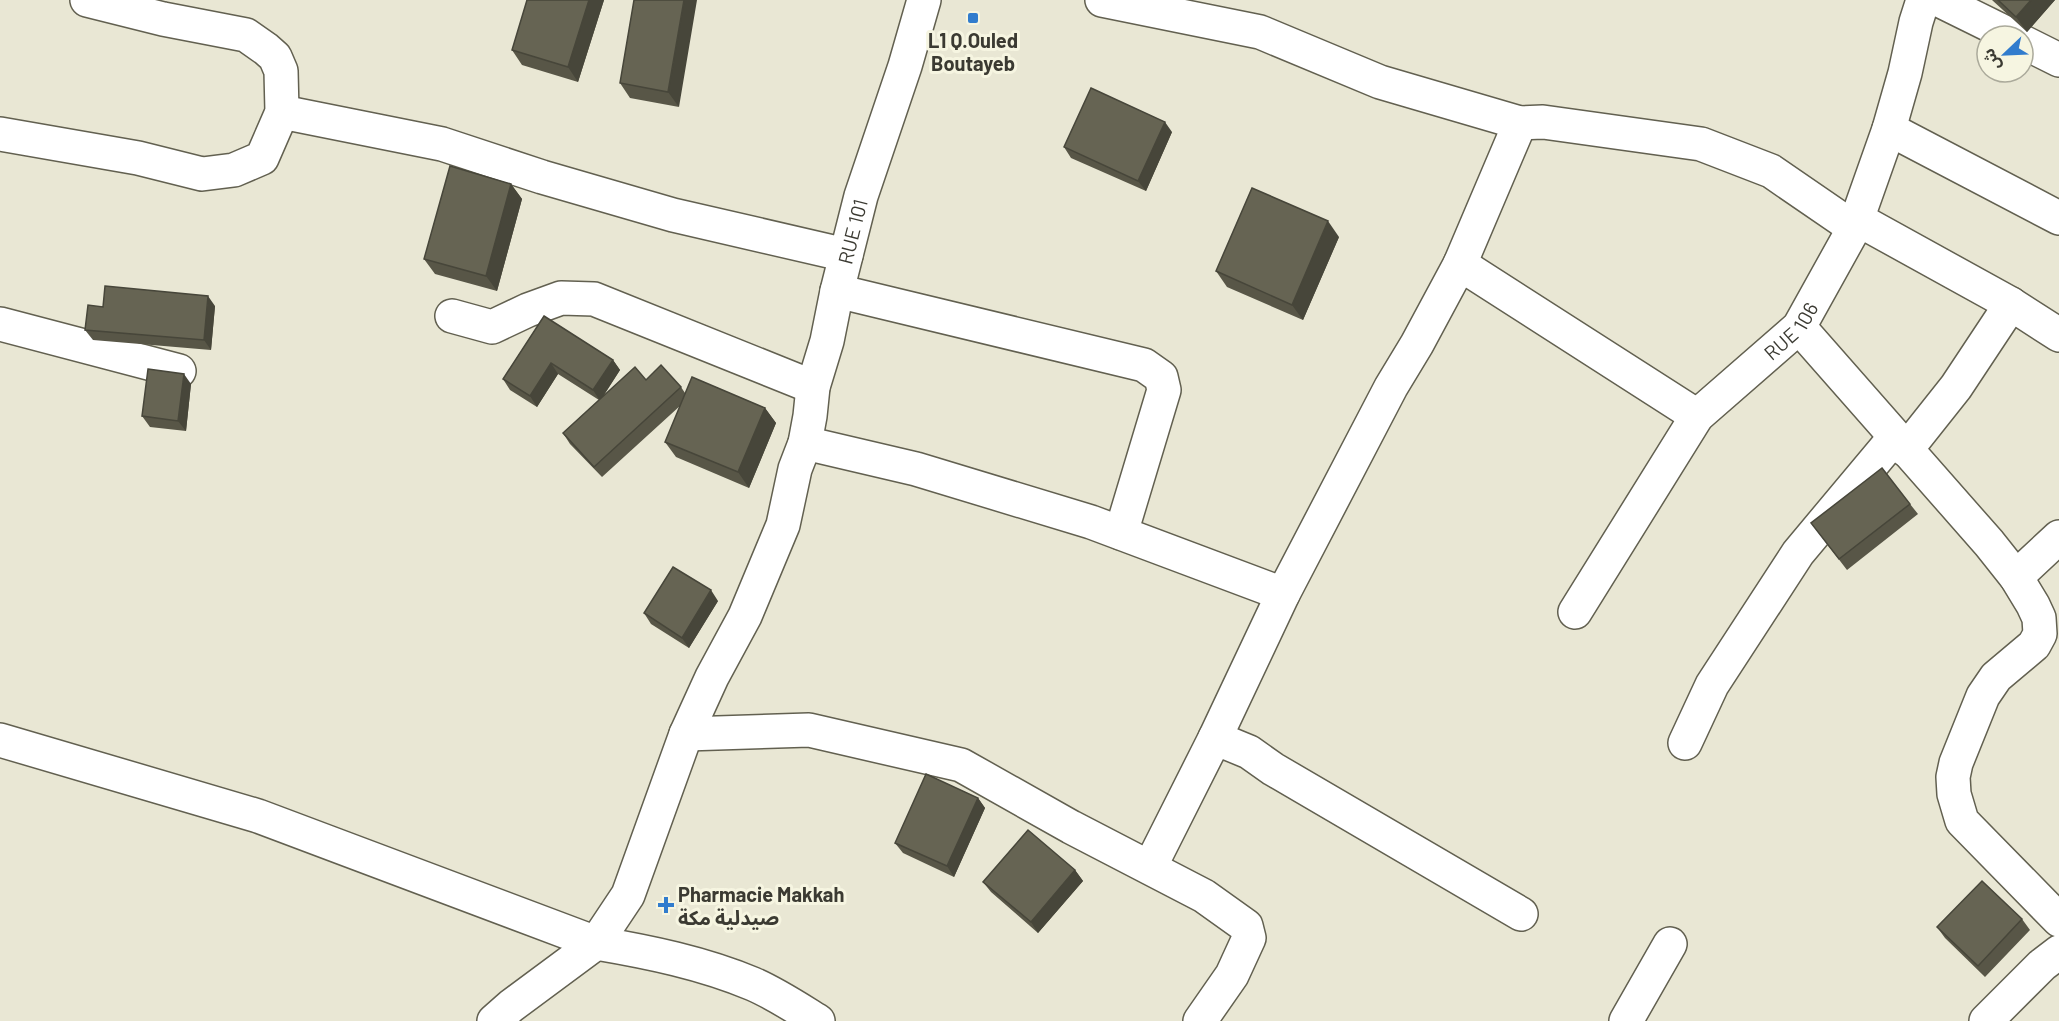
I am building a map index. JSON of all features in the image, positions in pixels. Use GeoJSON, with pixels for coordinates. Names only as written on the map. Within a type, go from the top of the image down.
{"type":"FeatureCollection","features":[{"type":"Feature","properties":{"kind":"street"},"geometry":{"type":"LineString","coordinates":[[0,134],[138,158],[202,174],[234,170],[262,158],[282,112],[281,71],[275,57],[246,35],[163,19],[87,0]]}},
{"type":"Feature","properties":{"kind":"street","name":"RUE 101"},"geometry":{"type":"LineString","coordinates":[[596,944],[628,895],[686,734],[712,677],[745,616],[783,525],[800,456],[813,387],[827,341],[861,196],[905,66],[924,0]]}},
{"type":"Feature","properties":{"kind":"street"},"geometry":{"type":"LineString","coordinates":[[1102,0],[1260,32],[1380,82],[1520,123],[1543,122],[1701,144],[1772,171],[1856,224],[2011,304],[2059,335]]}},
{"type":"Feature","properties":{"kind":"street","name":"RUE 106"},"geometry":{"type":"LineString","coordinates":[[1575,612],[1697,416],[1799,327],[1856,224],[1905,73],[1923,0]]}},
{"type":"Feature","properties":{"kind":"street"},"geometry":{"type":"LineString","coordinates":[[1939,0],[1988,24]]}},
{"type":"Feature","properties":{"kind":"street"},"geometry":{"type":"LineString","coordinates":[[2035,48],[2059,60]]}},
{"type":"Feature","properties":{"kind":"street"},"geometry":{"type":"LineString","coordinates":[[282,112],[442,144],[542,177],[673,215],[846,255]]}},
{"type":"Feature","properties":{"kind":"street"},"geometry":{"type":"LineString","coordinates":[[1150,867],[1215,738],[1283,594],[1391,387],[1460,264],[1520,123]]}},
{"type":"Feature","properties":{"kind":"street"},"geometry":{"type":"LineString","coordinates":[[1888,129],[2059,218]]}},
{"type":"Feature","properties":{"kind":"street"},"geometry":{"type":"LineString","coordinates":[[1460,264],[1697,416]]}},
{"type":"Feature","properties":{"kind":"street"},"geometry":{"type":"LineString","coordinates":[[837,291],[1144,365],[1161,377],[1164,390],[1121,533]]}},
{"type":"Feature","properties":{"kind":"street"},"geometry":{"type":"LineString","coordinates":[[453,316],[492,327],[561,298],[594,299],[813,387]]}},
{"type":"Feature","properties":{"kind":"street"},"geometry":{"type":"LineString","coordinates":[[1685,743],[1712,685],[1798,553],[1956,387],[2011,304]]}},
{"type":"Feature","properties":{"kind":"street"},"geometry":{"type":"LineString","coordinates":[[0,324],[179,371]]}},
{"type":"Feature","properties":{"kind":"street"},"geometry":{"type":"LineString","coordinates":[[1799,327],[1989,543],[2016,578],[2040,618],[2040,634],[2034,645],[1996,677],[1983,696],[1956,763],[1953,777],[1954,794],[1962,821],[2059,920]]}},
{"type":"Feature","properties":{"kind":"street"},"geometry":{"type":"LineString","coordinates":[[800,456],[916,469],[1091,522],[1283,594]]}},
{"type":"Feature","properties":{"kind":"street"},"geometry":{"type":"LineString","coordinates":[[2016,578],[2059,537]]}},
{"type":"Feature","properties":{"kind":"street"},"geometry":{"type":"LineString","coordinates":[[686,734],[809,730],[961,765],[1071,827],[1204,896],[1246,926],[1249,938],[1232,975],[1200,1021]]}},
{"type":"Feature","properties":{"kind":"street"},"geometry":{"type":"LineString","coordinates":[[1215,738],[1249,752],[1273,769],[1521,914]]}},
{"type":"Feature","properties":{"kind":"street"},"geometry":{"type":"LineString","coordinates":[[0,740],[258,816],[596,944],[650,952],[719,971],[754,985],[818,1021]]}},
{"type":"Feature","properties":{"kind":"street"},"geometry":{"type":"LineString","coordinates":[[494,1021],[596,944]]}},
{"type":"Feature","properties":{"kind":"street"},"geometry":{"type":"LineString","coordinates":[[1626,1021],[1670,944]]}},
{"type":"Feature","properties":{"kind":"street"},"geometry":{"type":"LineString","coordinates":[[1986,1021],[2042,964],[2059,952]]}},
{"type":"Feature","properties":{"kind":"building"},"geometry":{"type":"Polygon","coordinates":[[[527,0],[589,0],[568,67],[512,50],[527,0]]]}},
{"type":"Feature","properties":{"kind":"building"},"geometry":{"type":"Polygon","coordinates":[[[634,0],[684,0],[668,92],[620,83],[634,0]]]}},
{"type":"Feature","properties":{"kind":"building"},"geometry":{"type":"Polygon","coordinates":[[[1998,0],[2031,0],[2016,17],[1998,0]]]}},
{"type":"Feature","properties":{"kind":"building"},"geometry":{"type":"Polygon","coordinates":[[[1091,88],[1165,122],[1138,181],[1064,147],[1091,88]]]}},
{"type":"Feature","properties":{"kind":"building"},"geometry":{"type":"Polygon","coordinates":[[[450,166],[511,184],[486,276],[424,259],[450,166]]]}},
{"type":"Feature","properties":{"kind":"building"},"geometry":{"type":"Polygon","coordinates":[[[1252,188],[1328,221],[1292,305],[1216,271],[1252,188]]]}},
{"type":"Feature","properties":{"kind":"building"},"geometry":{"type":"Polygon","coordinates":[[[105,286],[208,296],[204,340],[85,330],[88,305],[103,307],[105,286]]]}},
{"type":"Feature","properties":{"kind":"building"},"geometry":{"type":"Polygon","coordinates":[[[544,316],[613,360],[593,390],[551,363],[530,396],[503,379],[544,316]]]}},
{"type":"Feature","properties":{"kind":"building"},"geometry":{"type":"Polygon","coordinates":[[[661,365],[681,387],[594,467],[563,433],[635,367],[646,380],[661,365]]]}},
{"type":"Feature","properties":{"kind":"building"},"geometry":{"type":"Polygon","coordinates":[[[148,369],[184,374],[178,421],[142,416],[148,369]]]}},
{"type":"Feature","properties":{"kind":"building"},"geometry":{"type":"Polygon","coordinates":[[[692,377],[765,408],[738,472],[665,442],[692,377]]]}},
{"type":"Feature","properties":{"kind":"building"},"geometry":{"type":"Polygon","coordinates":[[[1882,468],[1910,504],[1839,559],[1811,523],[1882,468]]]}},
{"type":"Feature","properties":{"kind":"building"},"geometry":{"type":"Polygon","coordinates":[[[673,567],[711,590],[682,638],[644,613],[673,567]]]}},
{"type":"Feature","properties":{"kind":"building"},"geometry":{"type":"Polygon","coordinates":[[[926,774],[978,798],[947,866],[895,843],[926,774]]]}},
{"type":"Feature","properties":{"kind":"building"},"geometry":{"type":"Polygon","coordinates":[[[1028,830],[1075,870],[1031,922],[983,882],[1028,830]]]}},
{"type":"Feature","properties":{"kind":"building"},"geometry":{"type":"Polygon","coordinates":[[[1982,881],[2022,919],[1978,966],[1937,927],[1982,881]]]}},
{"type":"Feature","properties":{"kind":"place","name":"L1 Q.Ouled Boutayeb"},"geometry":{"type":"Point","coordinates":[973,18]}},
{"type":"Feature","properties":{"kind":"place","name":"Pharmacie Makkah صيدلية مكة"},"geometry":{"type":"Point","coordinates":[666,905]}}]}
